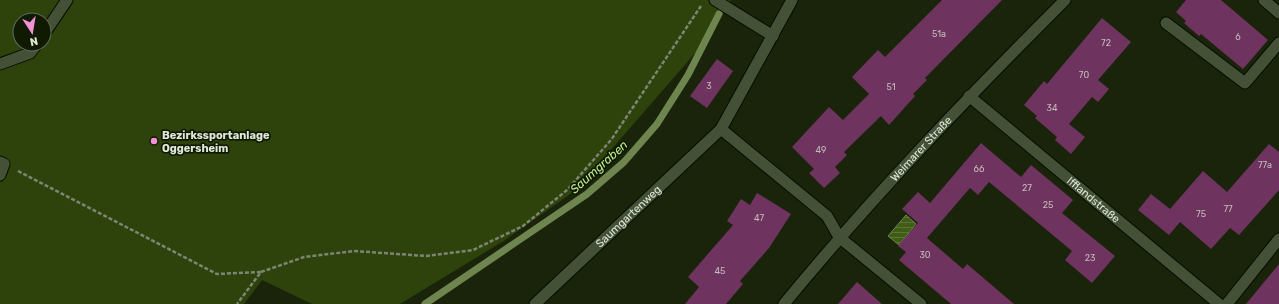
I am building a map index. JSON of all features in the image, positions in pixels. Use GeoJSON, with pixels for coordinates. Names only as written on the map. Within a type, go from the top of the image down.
{"type":"FeatureCollection","features":[{"type":"Feature","properties":{"kind":"street"},"geometry":{"type":"LineString","coordinates":[[52,22],[67,0]]}},
{"type":"Feature","properties":{"kind":"street"},"geometry":{"type":"LineString","coordinates":[[715,0],[773,36]]}},
{"type":"Feature","properties":{"kind":"street","name":"Saumgartenweg"},"geometry":{"type":"LineString","coordinates":[[535,304],[721,129],[792,0]]}},
{"type":"Feature","properties":{"kind":"street","name":"Weimarer Straße"},"geometry":{"type":"LineString","coordinates":[[784,304],[839,237],[969,96],[1066,0]]}},
{"type":"Feature","properties":{"kind":"street"},"geometry":{"type":"LineString","coordinates":[[1264,0],[1279,13]]}},
{"type":"Feature","properties":{"kind":"street"},"geometry":{"type":"LineString","coordinates":[[1166,23],[1245,83],[1279,43]]}},
{"type":"Feature","properties":{"kind":"street"},"geometry":{"type":"LineString","coordinates":[[0,64],[31,52]]}},
{"type":"Feature","properties":{"kind":"street","name":"Ifflandstraße"},"geometry":{"type":"LineString","coordinates":[[969,96],[1219,304]]}},
{"type":"Feature","properties":{"kind":"street"},"geometry":{"type":"LineString","coordinates":[[721,129],[828,216],[839,237],[921,304]]}},
{"type":"Feature","properties":{"kind":"street"},"geometry":{"type":"LineString","coordinates":[[0,175],[2,163]]}},
{"type":"Feature","properties":{"kind":"street"},"geometry":{"type":"LineString","coordinates":[[1227,304],[1279,239]]}},
{"type":"Feature","properties":{"kind":"path"},"geometry":{"type":"LineString","coordinates":[[2,163],[217,274],[261,272],[304,257],[354,251],[426,256],[474,250],[522,226],[567,190],[611,140],[705,0]]}},
{"type":"Feature","properties":{"kind":"path"},"geometry":{"type":"LineString","coordinates":[[237,304],[261,272]]}},
{"type":"Feature","properties":{"kind":"shaded area","name":"Bezirkssportanlage Oggersheim"},"geometry":{"type":"Polygon","coordinates":[[[0,0],[731,0],[704,43],[576,190],[502,242],[400,304],[312,304],[262,280],[244,304],[0,304],[0,0]]]}},
{"type":"Feature","properties":{"kind":"shaded area"},"geometry":{"type":"Polygon","coordinates":[[[906,215],[916,224],[899,245],[888,236],[906,215]]]}},
{"type":"Feature","properties":{"kind":"building"},"geometry":{"type":"Polygon","coordinates":[[[942,0],[1002,0],[925,78],[927,80],[913,94],[915,96],[889,125],[881,116],[844,152],[847,155],[835,167],[840,173],[824,188],[809,173],[814,169],[792,147],[829,107],[843,120],[869,94],[852,77],[878,50],[885,57],[942,0]]]}},
{"type":"Feature","properties":{"kind":"building"},"geometry":{"type":"Polygon","coordinates":[[[1186,0],[1221,0],[1268,40],[1243,69],[1201,34],[1199,36],[1184,23],[1186,21],[1176,12],[1186,0]]]}},
{"type":"Feature","properties":{"kind":"building"},"geometry":{"type":"Polygon","coordinates":[[[1102,18],[1131,42],[1098,80],[1109,89],[1098,102],[1092,97],[1069,124],[1085,137],[1071,154],[1055,140],[1057,137],[1035,118],[1037,116],[1024,105],[1044,81],[1047,84],[1102,18]]]}},
{"type":"Feature","properties":{"kind":"building"},"geometry":{"type":"Polygon","coordinates":[[[717,59],[733,71],[707,108],[690,96],[717,59]]]}},
{"type":"Feature","properties":{"kind":"building"},"geometry":{"type":"Polygon","coordinates":[[[981,143],[1021,177],[1031,165],[1073,200],[1062,213],[1115,256],[1092,283],[1065,260],[1072,251],[989,182],[978,195],[970,188],[927,238],[963,269],[967,264],[1014,304],[951,304],[899,260],[906,252],[898,246],[918,223],[902,209],[918,192],[930,203],[981,143]]]}},
{"type":"Feature","properties":{"kind":"building"},"geometry":{"type":"Polygon","coordinates":[[[1269,144],[1279,152],[1279,190],[1239,235],[1230,228],[1211,249],[1180,222],[1169,235],[1138,210],[1151,194],[1170,209],[1203,171],[1227,192],[1269,144]]]}},
{"type":"Feature","properties":{"kind":"building"},"geometry":{"type":"Polygon","coordinates":[[[757,193],[791,214],[769,248],[740,281],[743,284],[726,304],[685,304],[699,287],[688,277],[733,225],[727,221],[741,199],[750,205],[757,193]]]}},
{"type":"Feature","properties":{"kind":"building"},"geometry":{"type":"Polygon","coordinates":[[[1279,264],[1279,304],[1246,304],[1279,264]]]}},
{"type":"Feature","properties":{"kind":"building"},"geometry":{"type":"Polygon","coordinates":[[[857,282],[882,304],[838,304],[857,282]]]}},
{"type":"Feature","properties":{"kind":"waterway","name":"Saumgraben"},"geometry":{"type":"LineString","coordinates":[[425,304],[587,194],[624,162],[657,124],[688,75],[719,14]]}},
{"type":"Feature","properties":{"kind":"place","name":"Bezirkssportanlage Oggersheim"},"geometry":{"type":"Point","coordinates":[154,141]}}]}
